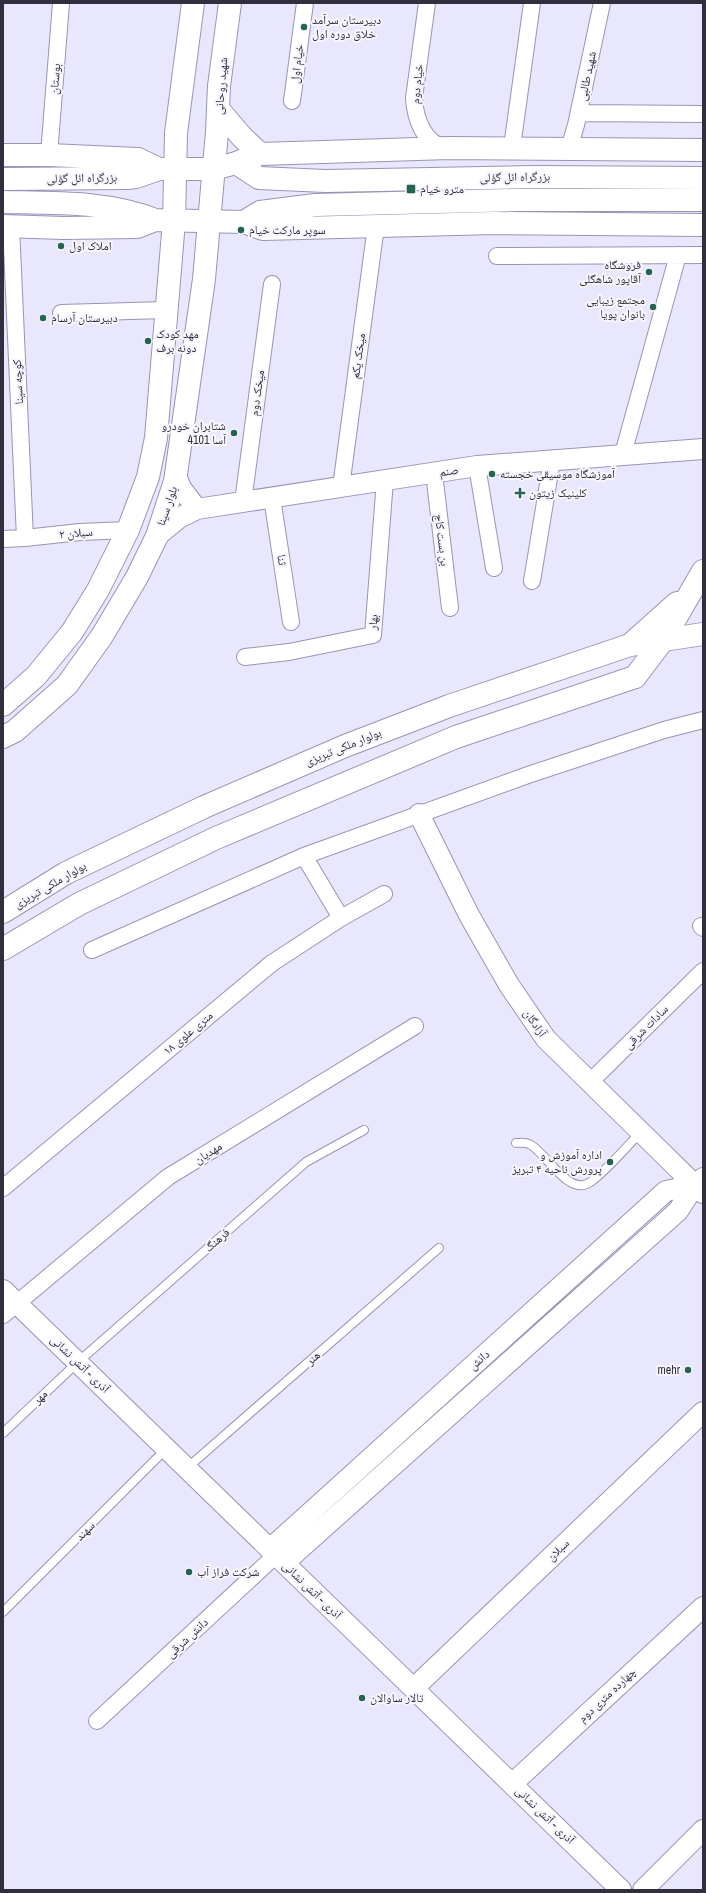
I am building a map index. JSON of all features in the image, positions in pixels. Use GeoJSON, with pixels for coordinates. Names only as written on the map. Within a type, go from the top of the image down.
{"type":"FeatureCollection","features":[{"type":"Feature","properties":{"kind":"main road"},"geometry":{"type":"LineString","coordinates":[[3,705],[36,676],[72,632],[98,590],[128,530],[148,477],[156,438],[166,310],[164,220],[167,169],[179,106],[193,3]]}},
{"type":"Feature","properties":{"kind":"main road","name":"شهید روحانی"},"geometry":{"type":"LineString","coordinates":[[210,221],[218,109],[218,86],[230,3]]}},
{"type":"Feature","properties":{"kind":"main road"},"geometry":{"type":"LineString","coordinates":[[218,109],[242,137],[260,154]]}},
{"type":"Feature","properties":{"kind":"main road"},"geometry":{"type":"LineString","coordinates":[[3,155],[48,155],[138,159],[167,169],[214,169],[260,154],[512,147],[703,150]]}},
{"type":"Feature","properties":{"kind":"main road","name":"بزرگراه ائل گؤلی"},"geometry":{"type":"LineString","coordinates":[[236,163],[259,178],[325,181],[533,177],[703,178]]}},
{"type":"Feature","properties":{"kind":"main road","name":"بزرگراه ائل گؤلی"},"geometry":{"type":"LineString","coordinates":[[3,179],[136,177],[167,169]]}},
{"type":"Feature","properties":{"kind":"main road"},"geometry":{"type":"LineString","coordinates":[[70,203],[76,199],[78,192],[78,184],[72,179]]}},
{"type":"Feature","properties":{"kind":"main road","name":"بزرگراه ائل گؤلی"},"geometry":{"type":"LineString","coordinates":[[244,222],[260,212],[315,205],[515,200],[703,200]]}},
{"type":"Feature","properties":{"kind":"main road","name":"بزرگراه ائل گؤلی"},"geometry":{"type":"LineString","coordinates":[[3,202],[70,203],[136,212],[164,220]]}},
{"type":"Feature","properties":{"kind":"main road"},"geometry":{"type":"LineString","coordinates":[[7,226],[64,228],[136,227],[164,220],[244,222],[263,229],[495,223],[703,225]]}},
{"type":"Feature","properties":{"kind":"main road","name":"بلوار سینا"},"geometry":{"type":"LineString","coordinates":[[3,737],[15,731],[67,684],[102,636],[138,577],[157,536],[176,475],[204,279],[210,221]]}},
{"type":"Feature","properties":{"kind":"main road"},"geometry":{"type":"LineString","coordinates":[[3,949],[79,904],[223,834],[456,736],[635,677],[663,640],[699,578]]}},
{"type":"Feature","properties":{"kind":"main road"},"geometry":{"type":"LineString","coordinates":[[630,645],[671,609],[699,578]]}},
{"type":"Feature","properties":{"kind":"main road","name":"بولوار ملکی تبریزی"},"geometry":{"type":"LineString","coordinates":[[3,912],[66,873],[204,806],[344,746],[449,706],[630,645],[703,634]]}},
{"type":"Feature","properties":{"kind":"street","name":"بوستان"},"geometry":{"type":"LineString","coordinates":[[48,155],[61,3]]}},
{"type":"Feature","properties":{"kind":"street","name":"خیام اول"},"geometry":{"type":"LineString","coordinates":[[292,102],[305,3]]}},
{"type":"Feature","properties":{"kind":"street","name":"خیام دوم"},"geometry":{"type":"LineString","coordinates":[[427,3],[414,98],[414,111],[419,124],[427,136],[440,147],[449,148]]}},
{"type":"Feature","properties":{"kind":"street"},"geometry":{"type":"LineString","coordinates":[[512,147],[532,3]]}},
{"type":"Feature","properties":{"kind":"street","name":"شهید طالبی"},"geometry":{"type":"LineString","coordinates":[[569,149],[579,113],[602,3]]}},
{"type":"Feature","properties":{"kind":"street"},"geometry":{"type":"LineString","coordinates":[[579,113],[703,114]]}},
{"type":"Feature","properties":{"kind":"street","name":"کوچه سینا"},"geometry":{"type":"LineString","coordinates":[[7,226],[26,538]]}},
{"type":"Feature","properties":{"kind":"street","name":"میخک یکم"},"geometry":{"type":"LineString","coordinates":[[340,487],[376,226]]}},
{"type":"Feature","properties":{"kind":"street"},"geometry":{"type":"LineString","coordinates":[[623,454],[678,255]]}},
{"type":"Feature","properties":{"kind":"street"},"geometry":{"type":"LineString","coordinates":[[496,256],[703,255]]}},
{"type":"Feature","properties":{"kind":"street","name":"میخک دوم"},"geometry":{"type":"LineString","coordinates":[[243,502],[272,284]]}},
{"type":"Feature","properties":{"kind":"street"},"geometry":{"type":"LineString","coordinates":[[61,313],[166,310]]}},
{"type":"Feature","properties":{"kind":"street","name":"صنم"},"geometry":{"type":"LineString","coordinates":[[157,536],[179,518],[197,509],[477,466],[703,449]]}},
{"type":"Feature","properties":{"kind":"street"},"geometry":{"type":"LineString","coordinates":[[532,581],[552,460]]}},
{"type":"Feature","properties":{"kind":"street"},"geometry":{"type":"LineString","coordinates":[[477,466],[494,568]]}},
{"type":"Feature","properties":{"kind":"street","name":"بن بست کاج"},"geometry":{"type":"LineString","coordinates":[[434,473],[450,608]]}},
{"type":"Feature","properties":{"kind":"street"},"geometry":{"type":"LineString","coordinates":[[176,475],[181,488],[197,509]]}},
{"type":"Feature","properties":{"kind":"street","name":"بهار"},"geometry":{"type":"LineString","coordinates":[[245,657],[289,652],[373,636],[385,480]]}},
{"type":"Feature","properties":{"kind":"street","name":"ثنا"},"geometry":{"type":"LineString","coordinates":[[272,498],[291,622]]}},
{"type":"Feature","properties":{"kind":"street","name":"سبلان ۲"},"geometry":{"type":"LineString","coordinates":[[3,539],[80,532],[128,530]]}},
{"type":"Feature","properties":{"kind":"street"},"geometry":{"type":"LineString","coordinates":[[92,950],[304,856],[528,775],[664,730],[703,720]]}},
{"type":"Feature","properties":{"kind":"street","name":"آزادگان"},"geometry":{"type":"LineString","coordinates":[[419,814],[469,915],[509,985],[546,1039],[640,1133],[700,1185]]}},
{"type":"Feature","properties":{"kind":"street"},"geometry":{"type":"LineString","coordinates":[[304,856],[341,918]]}},
{"type":"Feature","properties":{"kind":"street","name":"۱۸ متری علوی"},"geometry":{"type":"LineString","coordinates":[[3,1188],[272,963],[341,918],[384,894]]}},
{"type":"Feature","properties":{"kind":"street","name":"سادات شرقی"},"geometry":{"type":"LineString","coordinates":[[589,1083],[703,971]]}},
{"type":"Feature","properties":{"kind":"street","name":"مهدیان"},"geometry":{"type":"LineString","coordinates":[[7,1302],[168,1177],[415,1026]]}},
{"type":"Feature","properties":{"kind":"street","name":"دانش"},"geometry":{"type":"LineString","coordinates":[[277,1555],[678,1211],[700,1185]]}},
{"type":"Feature","properties":{"kind":"street","name":"آذرى - آتش نشانى"},"geometry":{"type":"LineString","coordinates":[[7,1302],[78,1362],[621,1890]]}},
{"type":"Feature","properties":{"kind":"street","name":"سبلان"},"geometry":{"type":"LineString","coordinates":[[414,1688],[703,1412]]}},
{"type":"Feature","properties":{"kind":"street","name":"دانش شرقی"},"geometry":{"type":"LineString","coordinates":[[97,1721],[277,1555]]}},
{"type":"Feature","properties":{"kind":"street","name":"چهارده متری دوم"},"geometry":{"type":"LineString","coordinates":[[512,1784],[703,1607]]}},
{"type":"Feature","properties":{"kind":"street"},"geometry":{"type":"LineString","coordinates":[[643,1890],[703,1830]]}},
{"type":"Feature","properties":{"kind":"lane","name":"فرهنگ"},"geometry":{"type":"LineString","coordinates":[[78,1362],[306,1162],[364,1130]]}},
{"type":"Feature","properties":{"kind":"lane"},"geometry":{"type":"LineString","coordinates":[[516,1143],[530,1144],[569,1181],[579,1185],[586,1184],[596,1177],[640,1133]]}},
{"type":"Feature","properties":{"kind":"lane","name":"هنر"},"geometry":{"type":"LineString","coordinates":[[187,1468],[439,1248]]}},
{"type":"Feature","properties":{"kind":"lane","name":"مهر"},"geometry":{"type":"LineString","coordinates":[[3,1433],[78,1362]]}},
{"type":"Feature","properties":{"kind":"lane","name":"سهند"},"geometry":{"type":"LineString","coordinates":[[3,1612],[167,1449]]}},
{"type":"Feature","properties":{"kind":"place","name":"دبیرستان سرآمد خلاق دوره اول"},"geometry":{"type":"Point","coordinates":[304,27]}},
{"type":"Feature","properties":{"kind":"place","name":"مترو خیام"},"geometry":{"type":"Point","coordinates":[411,189]}},
{"type":"Feature","properties":{"kind":"place","name":"سوپر مارکت خیام"},"geometry":{"type":"Point","coordinates":[241,230]}},
{"type":"Feature","properties":{"kind":"place","name":"املاک اول"},"geometry":{"type":"Point","coordinates":[61,246]}},
{"type":"Feature","properties":{"kind":"place","name":"فروشگاه آقاپور شاهگلی"},"geometry":{"type":"Point","coordinates":[649,272]}},
{"type":"Feature","properties":{"kind":"place","name":"مجتمع زیبایی بانوان پویا"},"geometry":{"type":"Point","coordinates":[653,307]}},
{"type":"Feature","properties":{"kind":"place","name":"دبیرستان آرسام"},"geometry":{"type":"Point","coordinates":[43,318]}},
{"type":"Feature","properties":{"kind":"place","name":"مهد کودک دونه برف"},"geometry":{"type":"Point","coordinates":[148,341]}},
{"type":"Feature","properties":{"kind":"place","name":"شتابران خودرو 4101 آسا"},"geometry":{"type":"Point","coordinates":[234,433]}},
{"type":"Feature","properties":{"kind":"place","name":"آموزشگاه موسیقی خجسته"},"geometry":{"type":"Point","coordinates":[492,474]}},
{"type":"Feature","properties":{"kind":"place","name":"کلینیک زیتون"},"geometry":{"type":"Point","coordinates":[520,493]}},
{"type":"Feature","properties":{"kind":"place","name":"اداره آموزش و پرورش ناحیه ۴ تبریز"},"geometry":{"type":"Point","coordinates":[610,1162]}},
{"type":"Feature","properties":{"kind":"place","name":"mehr"},"geometry":{"type":"Point","coordinates":[688,1370]}},
{"type":"Feature","properties":{"kind":"place","name":"شرکت فراز آب"},"geometry":{"type":"Point","coordinates":[189,1572]}},
{"type":"Feature","properties":{"kind":"place","name":"تالار ساوالان"},"geometry":{"type":"Point","coordinates":[362,1698]}}]}
